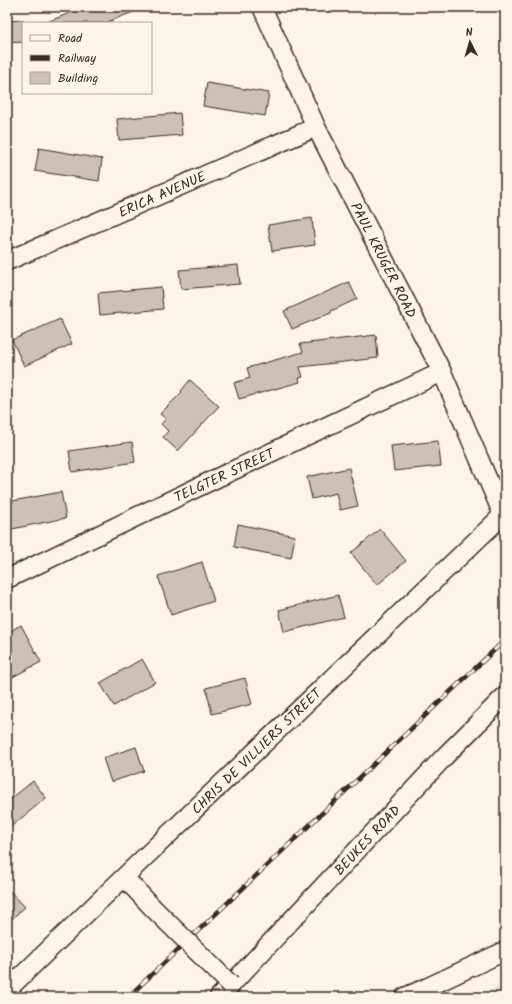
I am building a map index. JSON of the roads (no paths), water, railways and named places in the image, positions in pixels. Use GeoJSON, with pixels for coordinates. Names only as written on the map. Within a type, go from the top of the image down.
{"type":"FeatureCollection","features":[{"type":"Feature","properties":{"kind":"street","name":"PAUL KRUGER ROAD"},"geometry":{"type":"LineString","coordinates":[[262,7],[316,127],[442,372],[504,514]]}},
{"type":"Feature","properties":{"kind":"street","name":"ERICA AVENUE"},"geometry":{"type":"LineString","coordinates":[[7,262],[316,127]]}},
{"type":"Feature","properties":{"kind":"street","name":"TELGTER STREET"},"geometry":{"type":"LineString","coordinates":[[7,579],[210,481],[442,372]]}},
{"type":"Feature","properties":{"kind":"street","name":"CHRIS DE VILLIERS STREET"},"geometry":{"type":"LineString","coordinates":[[7,990],[504,514]]}},
{"type":"Feature","properties":{"kind":"street","name":"BEUKES ROAD"},"geometry":{"type":"LineString","coordinates":[[230,993],[445,756],[505,696]]}},
{"type":"Feature","properties":{"kind":"street"},"geometry":{"type":"LineString","coordinates":[[124,877],[230,993]]}},
{"type":"Feature","properties":{"kind":"street"},"geometry":{"type":"LineString","coordinates":[[405,997],[505,951]]}},
{"type":"Feature","properties":{"kind":"railway"},"geometry":{"type":"LineString","coordinates":[[128,997],[505,640]]}}]}
